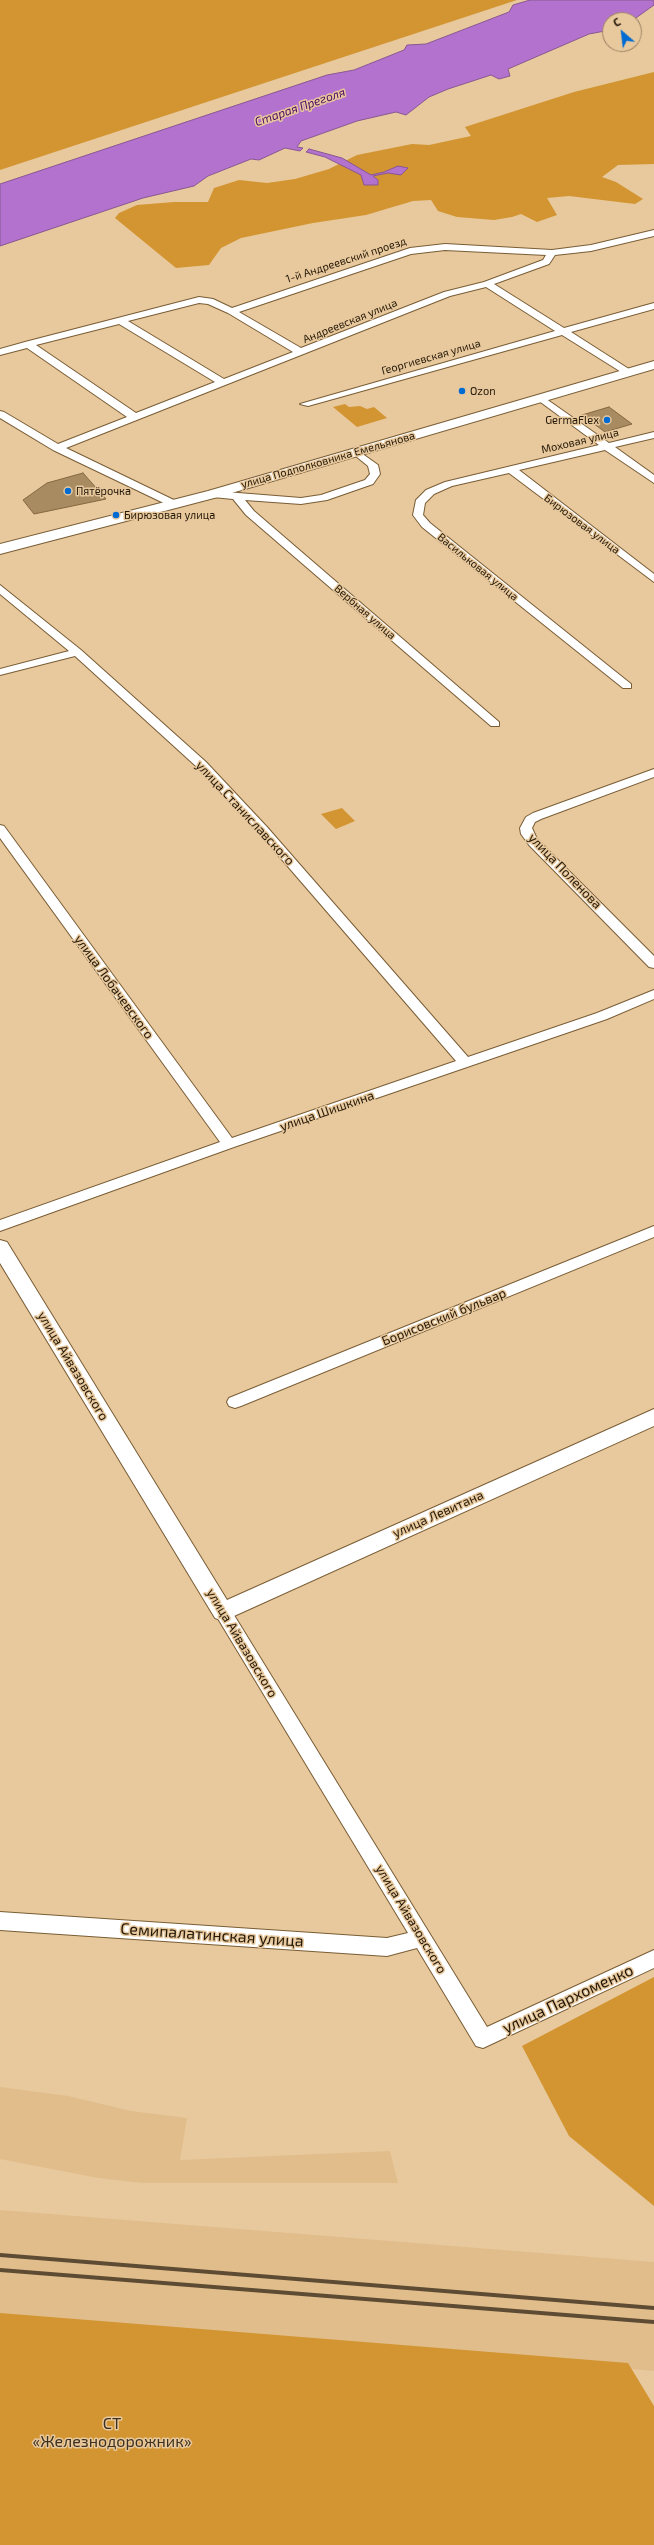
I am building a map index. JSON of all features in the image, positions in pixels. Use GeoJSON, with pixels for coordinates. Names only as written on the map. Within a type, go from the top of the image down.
{"type":"FeatureCollection","features":[{"type":"Feature","properties":{"kind":"main road","name":"улица Подполковника Емельянова"},"geometry":{"type":"LineString","coordinates":[[0,549],[212,494],[357,453],[654,365]]}},
{"type":"Feature","properties":{"kind":"street"},"geometry":{"type":"LineString","coordinates":[[552,253],[591,248],[654,233]]}},
{"type":"Feature","properties":{"kind":"street","name":"1-й Андреевский проезд"},"geometry":{"type":"LineString","coordinates":[[232,311],[410,251],[445,247],[552,253]]}},
{"type":"Feature","properties":{"kind":"street","name":"Андреевская улица"},"geometry":{"type":"LineString","coordinates":[[57,448],[302,353],[447,294],[487,284],[546,262],[552,253]]}},
{"type":"Feature","properties":{"kind":"street"},"geometry":{"type":"LineString","coordinates":[[487,284],[629,373]]}},
{"type":"Feature","properties":{"kind":"street"},"geometry":{"type":"LineString","coordinates":[[0,352],[199,300],[210,301],[232,311],[302,353]]}},
{"type":"Feature","properties":{"kind":"street","name":"Георгиевская улица"},"geometry":{"type":"LineString","coordinates":[[305,404],[654,306]]}},
{"type":"Feature","properties":{"kind":"street"},"geometry":{"type":"LineString","coordinates":[[119,320],[224,383]]}},
{"type":"Feature","properties":{"kind":"street"},"geometry":{"type":"LineString","coordinates":[[28,344],[134,418]]}},
{"type":"Feature","properties":{"kind":"street"},"geometry":{"type":"LineString","coordinates":[[542,399],[654,480]]}},
{"type":"Feature","properties":{"kind":"street"},"geometry":{"type":"LineString","coordinates":[[0,414],[57,448],[174,504]]}},
{"type":"Feature","properties":{"kind":"street","name":"Моховая улица"},"geometry":{"type":"LineString","coordinates":[[511,469],[654,436]]}},
{"type":"Feature","properties":{"kind":"street"},"geometry":{"type":"LineString","coordinates":[[212,494],[300,501],[323,498],[369,482],[375,474],[373,465],[357,453]]}},
{"type":"Feature","properties":{"kind":"street","name":"Бирюзовая улица"},"geometry":{"type":"LineString","coordinates":[[511,469],[654,578]]}},
{"type":"Feature","properties":{"kind":"street","name":"Васильковая улица"},"geometry":{"type":"LineString","coordinates":[[511,469],[449,484],[430,492],[420,502],[418,515],[432,530],[627,686]]}},
{"type":"Feature","properties":{"kind":"street","name":"Вербная улица"},"geometry":{"type":"LineString","coordinates":[[238,497],[250,513],[495,724]]}},
{"type":"Feature","properties":{"kind":"street","name":"улица Станиславского"},"geometry":{"type":"LineString","coordinates":[[0,588],[76,652],[202,765],[264,830],[465,1063]]}},
{"type":"Feature","properties":{"kind":"street"},"geometry":{"type":"LineString","coordinates":[[0,672],[76,652]]}},
{"type":"Feature","properties":{"kind":"street","name":"улица Поленова"},"geometry":{"type":"LineString","coordinates":[[654,773],[537,816],[530,820],[526,828],[527,834],[533,842],[654,964]]}},
{"type":"Feature","properties":{"kind":"street","name":"улица Лобачевского"},"geometry":{"type":"LineString","coordinates":[[0,829],[229,1144]]}},
{"type":"Feature","properties":{"kind":"street","name":"улица Шишкина"},"geometry":{"type":"LineString","coordinates":[[0,1226],[229,1144],[602,1016],[654,994]]}},
{"type":"Feature","properties":{"kind":"street","name":"Борисовский бульвар"},"geometry":{"type":"LineString","coordinates":[[235,1402],[654,1231]]}},
{"type":"Feature","properties":{"kind":"street","name":"улица Айвазовского"},"geometry":{"type":"LineString","coordinates":[[0,1247],[483,2039]]}},
{"type":"Feature","properties":{"kind":"street","name":"улица Левитана"},"geometry":{"type":"LineString","coordinates":[[223,1612],[654,1417]]}},
{"type":"Feature","properties":{"kind":"street","name":"Семипалатинская улица"},"geometry":{"type":"LineString","coordinates":[[0,1921],[387,1947],[422,1938]]}},
{"type":"Feature","properties":{"kind":"street","name":"улица Пархоменко"},"geometry":{"type":"LineString","coordinates":[[483,2039],[654,1959]]}},
{"type":"Feature","properties":{"kind":"shaded area"},"geometry":{"type":"Polygon","coordinates":[[[0,2087],[68,2096],[131,2111],[187,2118],[180,2160],[390,2151],[398,2183],[143,2183],[98,2178],[0,2159],[0,2087]]]}},
{"type":"Feature","properties":{"kind":"shaded area"},"geometry":{"type":"Polygon","coordinates":[[[0,2210],[654,2262],[654,2371],[482,2356],[0,2321],[0,2210]]]}},
{"type":"Feature","properties":{"kind":"green space"},"geometry":{"type":"Polygon","coordinates":[[[0,0],[517,0],[0,170],[0,0]]]}},
{"type":"Feature","properties":{"kind":"green space"},"geometry":{"type":"Polygon","coordinates":[[[654,72],[654,164],[618,165],[602,177],[616,182],[643,199],[635,204],[569,196],[547,198],[557,215],[537,222],[521,214],[494,220],[457,217],[438,211],[431,200],[413,201],[366,215],[313,223],[241,238],[221,248],[209,265],[176,268],[115,218],[119,213],[137,205],[174,202],[208,202],[214,188],[239,180],[267,183],[295,179],[329,169],[357,155],[412,144],[429,145],[471,136],[465,127],[574,92],[654,72]]]}},
{"type":"Feature","properties":{"kind":"green space"},"geometry":{"type":"Polygon","coordinates":[[[345,404],[349,407],[360,406],[367,409],[374,407],[387,418],[357,427],[333,407],[345,404]]]}},
{"type":"Feature","properties":{"kind":"green space"},"geometry":{"type":"Polygon","coordinates":[[[342,808],[355,821],[336,829],[321,814],[342,808]]]}},
{"type":"Feature","properties":{"kind":"green space"},"geometry":{"type":"Polygon","coordinates":[[[654,1977],[654,2206],[569,2136],[522,2046],[654,1977]]]}},
{"type":"Feature","properties":{"kind":"green space","name":"СТ «Железнодорожник»"},"geometry":{"type":"Polygon","coordinates":[[[0,2313],[628,2363],[654,2406],[654,2545],[0,2545],[0,2313]]]}},
{"type":"Feature","properties":{"kind":"water","name":"Старая Преголя"},"geometry":{"type":"Polygon","coordinates":[[[530,0],[654,0],[654,5],[642,14],[642,12],[602,12],[602,32],[589,34],[508,69],[510,76],[499,79],[491,75],[448,89],[429,97],[406,115],[396,112],[357,121],[301,141],[297,147],[303,148],[300,151],[285,148],[259,160],[251,159],[208,176],[194,186],[143,198],[0,246],[0,184],[327,75],[354,70],[404,50],[407,45],[426,44],[509,12],[513,5],[530,0]]]}},
{"type":"Feature","properties":{"kind":"water"},"geometry":{"type":"Polygon","coordinates":[[[309,149],[342,158],[371,175],[384,172],[398,166],[408,168],[401,175],[388,173],[373,176],[378,180],[378,185],[364,185],[361,175],[325,157],[306,152],[309,149]]]}},
{"type":"Feature","properties":{"kind":"building","name":"GermaFlex"},"geometry":{"type":"Polygon","coordinates":[[[609,407],[632,424],[605,432],[582,415],[609,407]]]}},
{"type":"Feature","properties":{"kind":"building","name":"Пятёрочка"},"geometry":{"type":"Polygon","coordinates":[[[83,473],[106,499],[34,514],[23,500],[47,483],[83,473]]]}},
{"type":"Feature","properties":{"kind":"railway"},"geometry":{"type":"LineString","coordinates":[[0,2255],[654,2308]]}},
{"type":"Feature","properties":{"kind":"railway"},"geometry":{"type":"LineString","coordinates":[[0,2270],[654,2322]]}},
{"type":"Feature","properties":{"kind":"place","name":"Ozon"},"geometry":{"type":"Point","coordinates":[462,391]}},
{"type":"Feature","properties":{"kind":"place","name":"GermaFlex"},"geometry":{"type":"Point","coordinates":[607,420]}},
{"type":"Feature","properties":{"kind":"place","name":"Пятёрочка"},"geometry":{"type":"Point","coordinates":[68,491]}},
{"type":"Feature","properties":{"kind":"place","name":"Бирюзовая улица"},"geometry":{"type":"Point","coordinates":[116,515]}}]}
